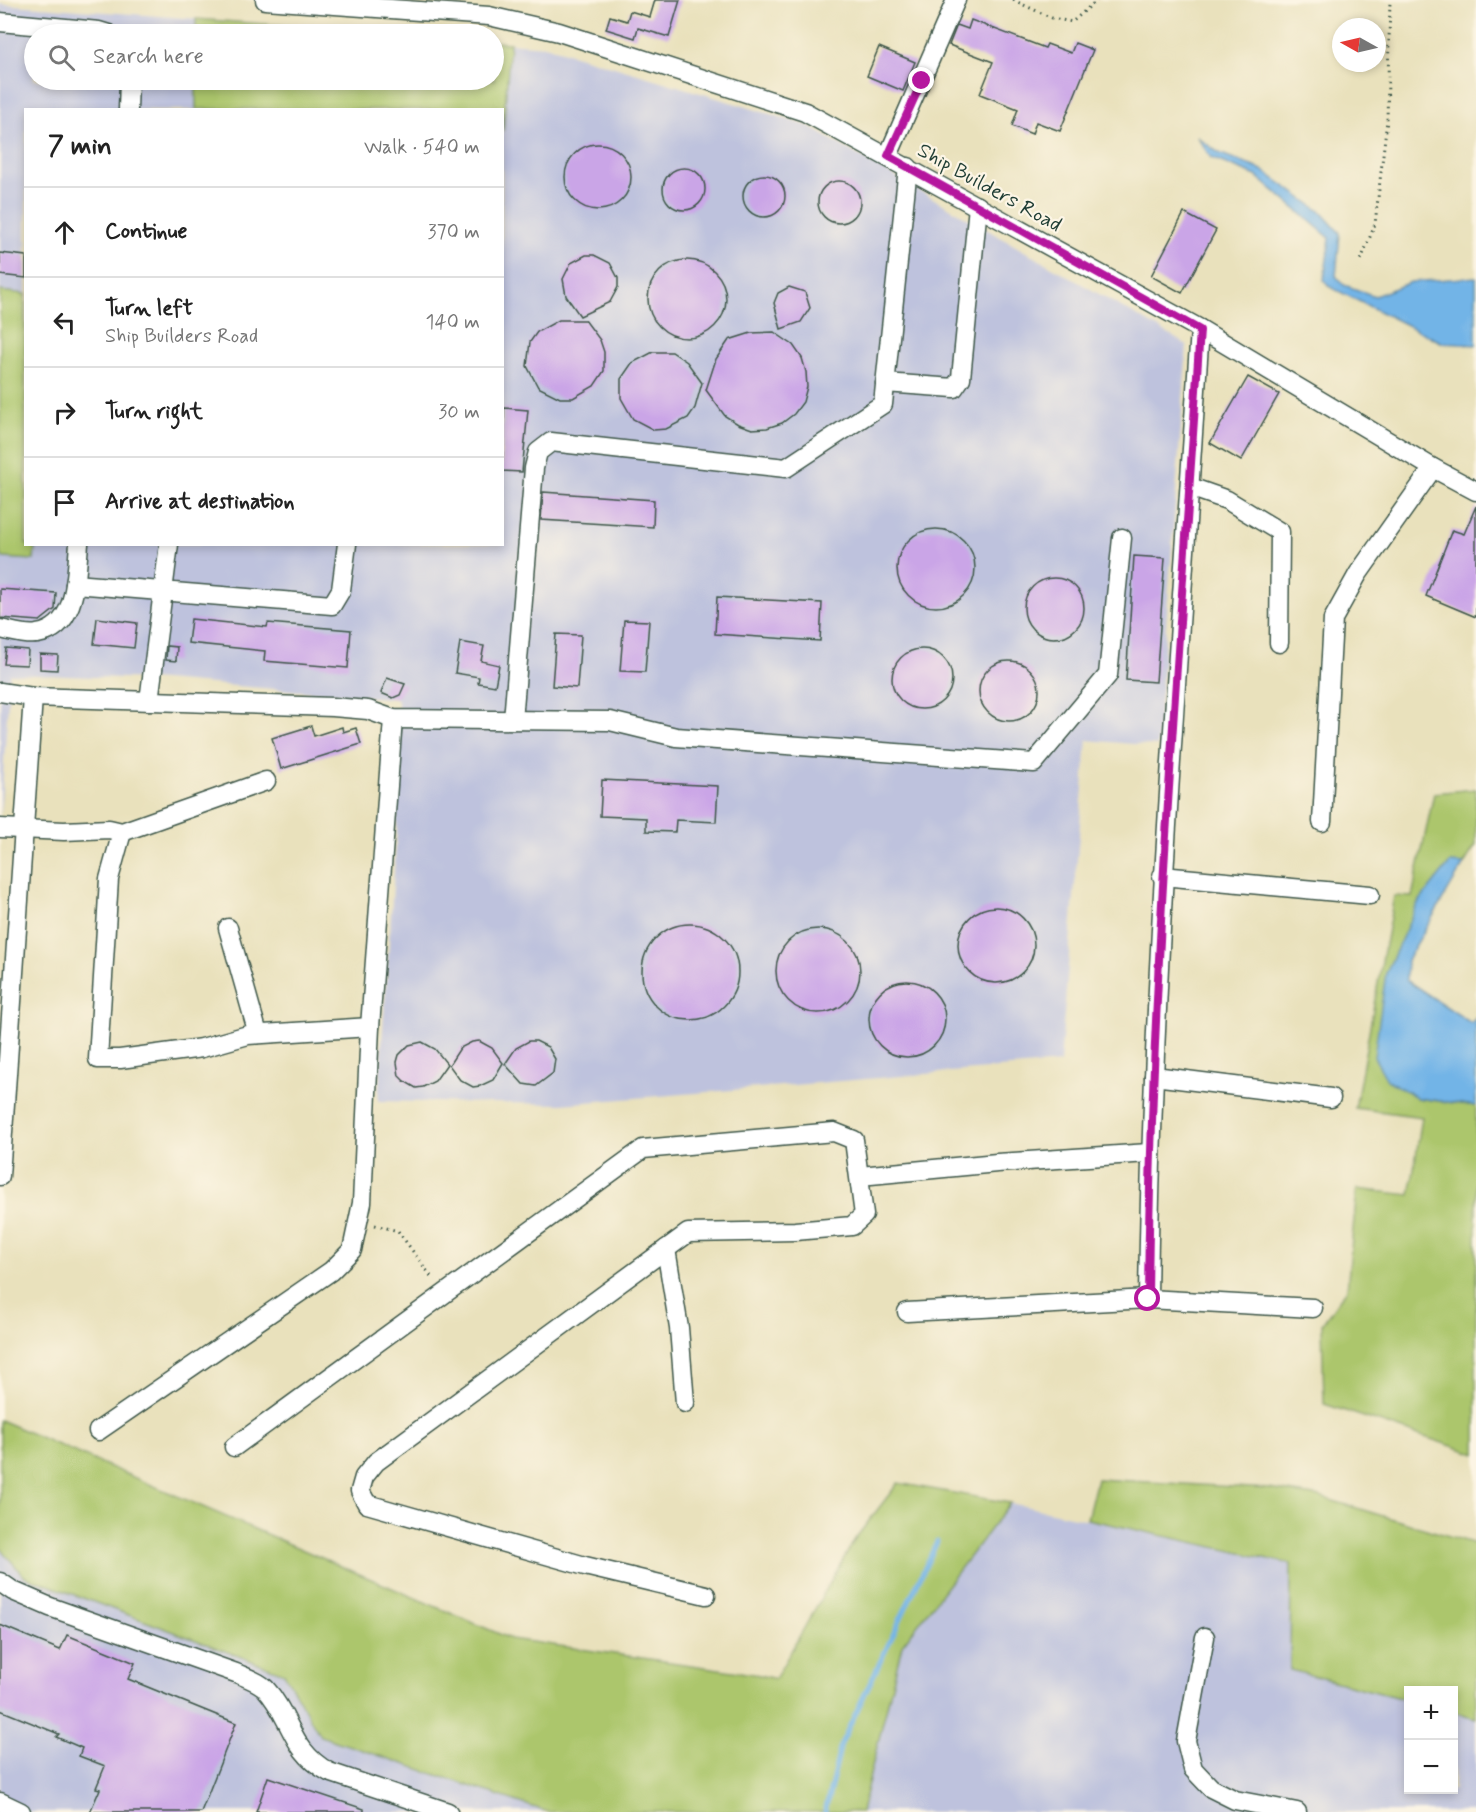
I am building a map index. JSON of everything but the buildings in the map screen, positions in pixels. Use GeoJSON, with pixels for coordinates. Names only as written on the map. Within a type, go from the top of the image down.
{"type":"FeatureCollection","features":[{"type":"Feature","properties":{"kind":"street","name":"Ship Builders Road"},"geometry":{"type":"LineString","coordinates":[[265,0],[380,4],[489,16],[559,32],[805,112],[1200,330],[1432,468],[1476,491]]}},
{"type":"Feature","properties":{"kind":"street"},"geometry":{"type":"LineString","coordinates":[[888,156],[956,0]]}},
{"type":"Feature","properties":{"kind":"street"},"geometry":{"type":"LineString","coordinates":[[0,22],[24,24]]}},
{"type":"Feature","properties":{"kind":"street"},"geometry":{"type":"LineString","coordinates":[[128,108],[129,90]]}},
{"type":"Feature","properties":{"kind":"street"},"geometry":{"type":"LineString","coordinates":[[513,720],[534,468],[538,452],[551,442],[786,468],[883,404],[908,167]]}},
{"type":"Feature","properties":{"kind":"street"},"geometry":{"type":"LineString","coordinates":[[885,383],[954,388],[962,378],[978,206]]}},
{"type":"Feature","properties":{"kind":"street"},"geometry":{"type":"LineString","coordinates":[[1148,1299],[1149,1153],[1162,876],[1200,330]]}},
{"type":"Feature","properties":{"kind":"street"},"geometry":{"type":"LineString","coordinates":[[1322,822],[1333,619],[1358,574],[1432,468]]}},
{"type":"Feature","properties":{"kind":"street"},"geometry":{"type":"LineString","coordinates":[[1190,487],[1227,500],[1280,532],[1279,643]]}},
{"type":"Feature","properties":{"kind":"street"},"geometry":{"type":"LineString","coordinates":[[0,692],[33,697],[333,707],[368,710],[393,719],[610,721],[676,737],[1034,763],[1108,675],[1122,538]]}},
{"type":"Feature","properties":{"kind":"street"},"geometry":{"type":"LineString","coordinates":[[0,629],[37,634],[56,626],[69,612],[75,584],[79,546]]}},
{"type":"Feature","properties":{"kind":"street"},"geometry":{"type":"LineString","coordinates":[[149,701],[165,593],[169,546]]}},
{"type":"Feature","properties":{"kind":"street"},"geometry":{"type":"LineString","coordinates":[[75,584],[332,605],[341,590],[347,546]]}},
{"type":"Feature","properties":{"kind":"street"},"geometry":{"type":"LineString","coordinates":[[0,1176],[33,697]]}},
{"type":"Feature","properties":{"kind":"street"},"geometry":{"type":"LineString","coordinates":[[98,1431],[331,1271],[352,1250],[359,1221],[370,1027],[393,719]]}},
{"type":"Feature","properties":{"kind":"street"},"geometry":{"type":"LineString","coordinates":[[0,828],[109,829],[122,832],[266,781]]}},
{"type":"Feature","properties":{"kind":"street"},"geometry":{"type":"LineString","coordinates":[[122,832],[109,879],[98,1059],[120,1059],[202,1048],[258,1034],[370,1027]]}},
{"type":"Feature","properties":{"kind":"street"},"geometry":{"type":"LineString","coordinates":[[1162,876],[1370,896]]}},
{"type":"Feature","properties":{"kind":"street"},"geometry":{"type":"LineString","coordinates":[[228,928],[258,1034]]}},
{"type":"Feature","properties":{"kind":"street"},"geometry":{"type":"LineString","coordinates":[[1154,1076],[1331,1098]]}},
{"type":"Feature","properties":{"kind":"street"},"geometry":{"type":"LineString","coordinates":[[234,1447],[643,1149],[834,1132],[854,1140],[864,1215],[852,1226],[795,1231],[688,1233],[376,1462],[364,1477],[360,1491],[367,1504],[585,1566],[706,1595]]}},
{"type":"Feature","properties":{"kind":"street"},"geometry":{"type":"LineString","coordinates":[[860,1176],[997,1163],[1149,1153]]}},
{"type":"Feature","properties":{"kind":"street"},"geometry":{"type":"LineString","coordinates":[[666,1249],[679,1328],[685,1403]]}},
{"type":"Feature","properties":{"kind":"street"},"geometry":{"type":"LineString","coordinates":[[907,1312],[1148,1299],[1313,1308]]}},
{"type":"Feature","properties":{"kind":"street"},"geometry":{"type":"LineString","coordinates":[[0,1582],[13,1591],[50,1606],[236,1673],[264,1687],[283,1714],[296,1742],[315,1764],[330,1772],[448,1812]]}},
{"type":"Feature","properties":{"kind":"street"},"geometry":{"type":"LineString","coordinates":[[1205,1637],[1186,1741],[1193,1769],[1211,1788],[1234,1800],[1297,1812]]}},
{"type":"Feature","properties":{"kind":"street"},"geometry":{"type":"LineString","coordinates":[[0,1802],[21,1812]]}},
{"type":"Feature","properties":{"kind":"path"},"geometry":{"type":"LineString","coordinates":[[1013,0],[1052,18],[1072,22],[1097,0]]}},
{"type":"Feature","properties":{"kind":"path"},"geometry":{"type":"LineString","coordinates":[[1361,260],[1375,224],[1387,108],[1390,0]]}},
{"type":"Feature","properties":{"kind":"path"},"geometry":{"type":"LineString","coordinates":[[359,1221],[398,1231],[443,1293]]}},
{"type":"Feature","properties":{"kind":"shaded area"},"geometry":{"type":"Polygon","coordinates":[[[0,4],[263,24],[24,24],[24,90],[504,90],[504,43],[545,46],[806,125],[1187,345],[1157,746],[1087,740],[1060,1063],[562,1104],[378,1101],[397,829],[398,699],[151,679],[10,674],[0,818],[0,4]]]}},
{"type":"Feature","properties":{"kind":"shaded area"},"geometry":{"type":"Polygon","coordinates":[[[0,1420],[511,1639],[760,1675],[783,1812],[0,1812],[0,1420]]]}},
{"type":"Feature","properties":{"kind":"shaded area"},"geometry":{"type":"Polygon","coordinates":[[[1010,1503],[1291,1564],[1290,1669],[1404,1699],[1404,1794],[1458,1794],[1458,1713],[1476,1718],[1476,1812],[861,1812],[902,1645],[1010,1503]]]}},
{"type":"Feature","properties":{"kind":"green space"},"geometry":{"type":"Polygon","coordinates":[[[196,19],[262,24],[196,24],[196,19]]]}},
{"type":"Feature","properties":{"kind":"green space"},"geometry":{"type":"Polygon","coordinates":[[[504,43],[510,43],[504,118],[504,108],[196,108],[196,90],[504,90],[504,43]]]}},
{"type":"Feature","properties":{"kind":"green space"},"geometry":{"type":"Polygon","coordinates":[[[0,291],[24,294],[24,546],[35,546],[34,560],[3,558],[0,553],[0,291]]]}},
{"type":"Feature","properties":{"kind":"green space"},"geometry":{"type":"Polygon","coordinates":[[[1476,789],[1476,845],[1464,864],[1449,864],[1418,904],[1386,973],[1417,1098],[1476,1106],[1476,1454],[1324,1404],[1322,1324],[1347,1289],[1357,1189],[1410,1195],[1422,1117],[1355,1108],[1394,896],[1412,897],[1434,793],[1476,789]]]}},
{"type":"Feature","properties":{"kind":"green space"},"geometry":{"type":"Polygon","coordinates":[[[0,1420],[511,1639],[775,1679],[855,1539],[898,1483],[1010,1503],[902,1645],[861,1812],[548,1812],[320,1736],[284,1673],[24,1576],[0,1548],[0,1420]]]}},
{"type":"Feature","properties":{"kind":"green space"},"geometry":{"type":"Polygon","coordinates":[[[1097,1479],[1269,1489],[1320,1497],[1476,1544],[1476,1718],[1458,1713],[1458,1686],[1404,1686],[1404,1699],[1290,1670],[1291,1564],[1087,1519],[1097,1479]]]}},
{"type":"Feature","properties":{"kind":"water"},"geometry":{"type":"Polygon","coordinates":[[[1197,137],[1219,153],[1262,170],[1320,211],[1340,233],[1336,276],[1344,285],[1375,296],[1411,282],[1476,277],[1476,345],[1443,343],[1328,286],[1324,280],[1330,238],[1256,176],[1211,158],[1197,137]]]}},
{"type":"Feature","properties":{"kind":"water"},"geometry":{"type":"Polygon","coordinates":[[[1450,863],[1464,864],[1407,960],[1406,980],[1471,1023],[1476,1018],[1476,1106],[1418,1098],[1387,1080],[1374,1057],[1386,973],[1418,903],[1450,863]]]}},
{"type":"Feature","properties":{"kind":"waterway"},"geometry":{"type":"LineString","coordinates":[[825,1812],[841,1744],[937,1542]]}},
{"type":"Feature","properties":{"kind":"route"},"geometry":{"type":"LineString","coordinates":[[922,81],[888,156],[1200,330],[1171,775],[1162,876],[1149,1153],[1148,1299]]}}]}
